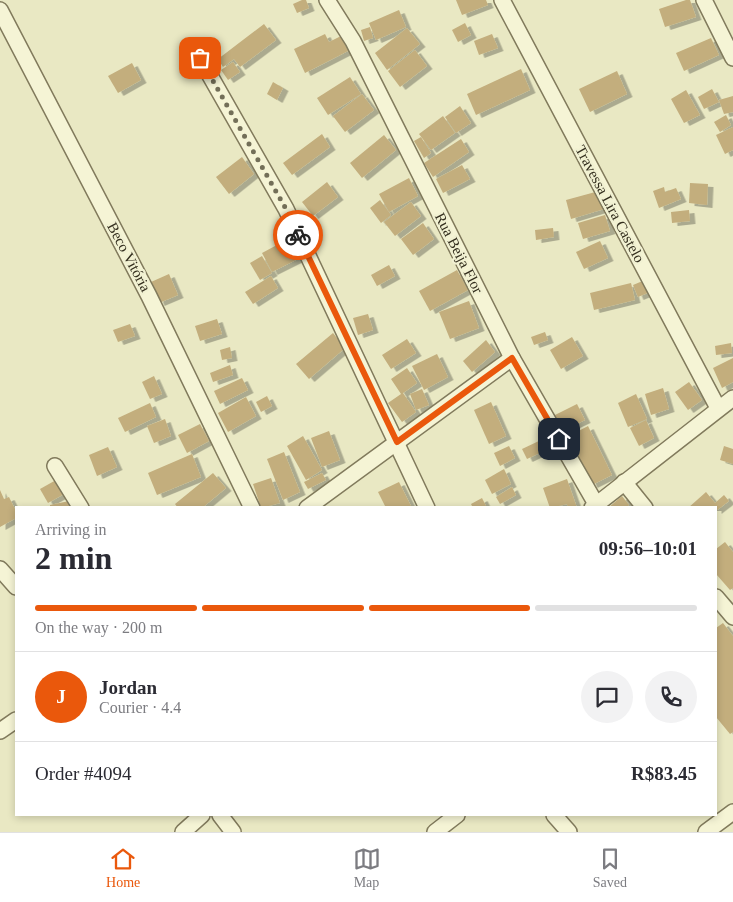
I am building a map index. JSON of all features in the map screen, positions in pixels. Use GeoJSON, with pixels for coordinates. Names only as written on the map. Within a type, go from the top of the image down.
{"type":"FeatureCollection","features":[{"type":"Feature","properties":{"kind":"street","name":"Rua Beija Flor"},"geometry":{"type":"LineString","coordinates":[[326,0],[353,41],[512,358],[594,506]]}},
{"type":"Feature","properties":{"kind":"street","name":"Travessa Lira Castelo"},"geometry":{"type":"LineString","coordinates":[[502,0],[718,408]]}},
{"type":"Feature","properties":{"kind":"street"},"geometry":{"type":"LineString","coordinates":[[704,0],[733,58]]}},
{"type":"Feature","properties":{"kind":"street","name":"Beco Vitória"},"geometry":{"type":"LineString","coordinates":[[0,10],[149,296],[251,506]]}},
{"type":"Feature","properties":{"kind":"street"},"geometry":{"type":"LineString","coordinates":[[200,58],[286,209],[426,506]]}},
{"type":"Feature","properties":{"kind":"street"},"geometry":{"type":"LineString","coordinates":[[310,506],[512,358]]}},
{"type":"Feature","properties":{"kind":"street"},"geometry":{"type":"LineString","coordinates":[[594,506],[733,398]]}},
{"type":"Feature","properties":{"kind":"street"},"geometry":{"type":"LineString","coordinates":[[55,466],[80,506]]}},
{"type":"Feature","properties":{"kind":"street"},"geometry":{"type":"LineString","coordinates":[[624,482],[643,506]]}},
{"type":"Feature","properties":{"kind":"street"},"geometry":{"type":"LineString","coordinates":[[0,569],[15,586]]}},
{"type":"Feature","properties":{"kind":"street"},"geometry":{"type":"LineString","coordinates":[[0,731],[15,721]]}},
{"type":"Feature","properties":{"kind":"street"},"geometry":{"type":"LineString","coordinates":[[706,832],[733,812]]}},
{"type":"Feature","properties":{"kind":"street"},"geometry":{"type":"LineString","coordinates":[[183,832],[201,816]]}},
{"type":"Feature","properties":{"kind":"street"},"geometry":{"type":"LineString","coordinates":[[221,816],[232,832]]}},
{"type":"Feature","properties":{"kind":"street"},"geometry":{"type":"LineString","coordinates":[[435,832],[456,816]]}},
{"type":"Feature","properties":{"kind":"street"},"geometry":{"type":"LineString","coordinates":[[555,816],[569,832]]}},
{"type":"Feature","properties":{"kind":"building"},"geometry":{"type":"Polygon","coordinates":[[[306,0],[309,8],[297,13],[293,4],[306,0]]]}},
{"type":"Feature","properties":{"kind":"building"},"geometry":{"type":"Polygon","coordinates":[[[456,0],[486,0],[488,5],[462,15],[456,0]]]}},
{"type":"Feature","properties":{"kind":"building"},"geometry":{"type":"Polygon","coordinates":[[[690,0],[696,17],[665,27],[659,9],[690,0]]]}},
{"type":"Feature","properties":{"kind":"building"},"geometry":{"type":"Polygon","coordinates":[[[399,10],[406,27],[376,40],[369,23],[399,10]]]}},
{"type":"Feature","properties":{"kind":"building"},"geometry":{"type":"Polygon","coordinates":[[[465,23],[471,35],[458,42],[452,30],[465,23]]]}},
{"type":"Feature","properties":{"kind":"building"},"geometry":{"type":"Polygon","coordinates":[[[264,24],[276,40],[240,67],[234,59],[223,67],[218,59],[264,24]]]}},
{"type":"Feature","properties":{"kind":"building"},"geometry":{"type":"Polygon","coordinates":[[[370,27],[373,38],[364,41],[361,30],[370,27]]]}},
{"type":"Feature","properties":{"kind":"building"},"geometry":{"type":"Polygon","coordinates":[[[407,28],[420,44],[387,70],[375,53],[407,28]]]}},
{"type":"Feature","properties":{"kind":"building"},"geometry":{"type":"Polygon","coordinates":[[[325,34],[329,42],[341,36],[348,51],[305,73],[294,49],[325,34]]]}},
{"type":"Feature","properties":{"kind":"building"},"geometry":{"type":"Polygon","coordinates":[[[492,34],[498,48],[479,55],[474,41],[492,34]]]}},
{"type":"Feature","properties":{"kind":"building"},"geometry":{"type":"Polygon","coordinates":[[[711,38],[719,55],[684,71],[676,53],[711,38]]]}},
{"type":"Feature","properties":{"kind":"building"},"geometry":{"type":"Polygon","coordinates":[[[415,50],[427,66],[400,87],[388,71],[415,50]]]}},
{"type":"Feature","properties":{"kind":"building"},"geometry":{"type":"Polygon","coordinates":[[[233,62],[240,72],[228,80],[221,70],[233,62]]]}},
{"type":"Feature","properties":{"kind":"building"},"geometry":{"type":"Polygon","coordinates":[[[132,63],[141,80],[118,93],[108,76],[132,63]]]}},
{"type":"Feature","properties":{"kind":"building"},"geometry":{"type":"Polygon","coordinates":[[[521,69],[530,90],[476,115],[467,94],[521,69]]]}},
{"type":"Feature","properties":{"kind":"building"},"geometry":{"type":"Polygon","coordinates":[[[617,71],[627,94],[590,112],[579,89],[617,71]]]}},
{"type":"Feature","properties":{"kind":"building"},"geometry":{"type":"Polygon","coordinates":[[[350,77],[361,94],[328,115],[317,98],[350,77]]]}},
{"type":"Feature","properties":{"kind":"building"},"geometry":{"type":"Polygon","coordinates":[[[273,82],[283,88],[277,100],[267,94],[273,82]]]}},
{"type":"Feature","properties":{"kind":"building"},"geometry":{"type":"Polygon","coordinates":[[[712,89],[719,102],[704,109],[698,97],[712,89]]]}},
{"type":"Feature","properties":{"kind":"building"},"geometry":{"type":"Polygon","coordinates":[[[686,90],[700,115],[684,123],[671,99],[686,90]]]}},
{"type":"Feature","properties":{"kind":"building"},"geometry":{"type":"Polygon","coordinates":[[[362,94],[374,110],[345,132],[333,116],[362,94]]]}},
{"type":"Feature","properties":{"kind":"building"},"geometry":{"type":"Polygon","coordinates":[[[733,96],[733,112],[724,114],[719,100],[733,96]]]}},
{"type":"Feature","properties":{"kind":"building"},"geometry":{"type":"Polygon","coordinates":[[[460,106],[471,123],[456,133],[445,117],[460,106]]]}},
{"type":"Feature","properties":{"kind":"building"},"geometry":{"type":"Polygon","coordinates":[[[726,115],[731,125],[720,132],[714,122],[726,115]]]}},
{"type":"Feature","properties":{"kind":"building"},"geometry":{"type":"Polygon","coordinates":[[[443,116],[455,133],[431,150],[419,134],[443,116]]]}},
{"type":"Feature","properties":{"kind":"building"},"geometry":{"type":"Polygon","coordinates":[[[733,127],[733,150],[725,154],[716,135],[733,127]]]}},
{"type":"Feature","properties":{"kind":"building"},"geometry":{"type":"Polygon","coordinates":[[[322,134],[330,147],[292,175],[283,163],[322,134]]]}},
{"type":"Feature","properties":{"kind":"building"},"geometry":{"type":"Polygon","coordinates":[[[384,135],[396,150],[362,178],[350,163],[384,135]]]}},
{"type":"Feature","properties":{"kind":"building"},"geometry":{"type":"Polygon","coordinates":[[[421,137],[431,153],[424,158],[414,141],[421,137]]]}},
{"type":"Feature","properties":{"kind":"building"},"geometry":{"type":"Polygon","coordinates":[[[461,139],[469,152],[433,177],[424,163],[461,139]]]}},
{"type":"Feature","properties":{"kind":"building"},"geometry":{"type":"Polygon","coordinates":[[[242,157],[254,174],[229,194],[216,177],[242,157]]]}},
{"type":"Feature","properties":{"kind":"building"},"geometry":{"type":"Polygon","coordinates":[[[462,165],[470,179],[443,193],[436,179],[462,165]]]}},
{"type":"Feature","properties":{"kind":"building"},"geometry":{"type":"Polygon","coordinates":[[[409,178],[418,196],[389,212],[379,194],[409,178]]]}},
{"type":"Feature","properties":{"kind":"building"},"geometry":{"type":"Polygon","coordinates":[[[327,182],[338,197],[313,216],[302,202],[327,182]]]}},
{"type":"Feature","properties":{"kind":"building"},"geometry":{"type":"Polygon","coordinates":[[[690,183],[708,184],[707,205],[689,203],[690,183]]]}},
{"type":"Feature","properties":{"kind":"building"},"geometry":{"type":"Polygon","coordinates":[[[664,187],[665,192],[676,188],[681,199],[659,208],[653,191],[664,187]]]}},
{"type":"Feature","properties":{"kind":"building"},"geometry":{"type":"Polygon","coordinates":[[[599,191],[604,209],[571,219],[566,200],[599,191]]]}},
{"type":"Feature","properties":{"kind":"building"},"geometry":{"type":"Polygon","coordinates":[[[380,200],[391,215],[381,223],[370,208],[380,200]]]}},
{"type":"Feature","properties":{"kind":"building"},"geometry":{"type":"Polygon","coordinates":[[[411,202],[421,216],[395,236],[384,222],[411,202]]]}},
{"type":"Feature","properties":{"kind":"building"},"geometry":{"type":"Polygon","coordinates":[[[689,210],[690,221],[672,223],[671,212],[689,210]]]}},
{"type":"Feature","properties":{"kind":"building"},"geometry":{"type":"Polygon","coordinates":[[[605,215],[610,231],[583,239],[578,223],[605,215]]]}},
{"type":"Feature","properties":{"kind":"building"},"geometry":{"type":"Polygon","coordinates":[[[423,223],[434,239],[413,255],[401,239],[423,223]]]}},
{"type":"Feature","properties":{"kind":"building"},"geometry":{"type":"Polygon","coordinates":[[[553,228],[554,237],[536,240],[535,230],[553,228]]]}},
{"type":"Feature","properties":{"kind":"building"},"geometry":{"type":"Polygon","coordinates":[[[290,238],[300,258],[272,272],[262,253],[290,238]]]}},
{"type":"Feature","properties":{"kind":"building"},"geometry":{"type":"Polygon","coordinates":[[[600,241],[608,258],[584,269],[576,252],[600,241]]]}},
{"type":"Feature","properties":{"kind":"building"},"geometry":{"type":"Polygon","coordinates":[[[262,256],[272,273],[260,280],[250,263],[262,256]]]}},
{"type":"Feature","properties":{"kind":"building"},"geometry":{"type":"Polygon","coordinates":[[[389,265],[395,276],[377,286],[371,275],[389,265]]]}},
{"type":"Feature","properties":{"kind":"building"},"geometry":{"type":"Polygon","coordinates":[[[457,270],[468,290],[430,311],[419,291],[457,270]]]}},
{"type":"Feature","properties":{"kind":"building"},"geometry":{"type":"Polygon","coordinates":[[[169,274],[178,295],[159,303],[151,282],[169,274]]]}},
{"type":"Feature","properties":{"kind":"building"},"geometry":{"type":"Polygon","coordinates":[[[271,276],[278,288],[253,304],[245,292],[271,276]]]}},
{"type":"Feature","properties":{"kind":"building"},"geometry":{"type":"Polygon","coordinates":[[[645,280],[650,292],[638,297],[633,285],[645,280]]]}},
{"type":"Feature","properties":{"kind":"building"},"geometry":{"type":"Polygon","coordinates":[[[631,283],[635,300],[594,310],[590,293],[631,283]]]}},
{"type":"Feature","properties":{"kind":"building"},"geometry":{"type":"Polygon","coordinates":[[[469,301],[479,328],[450,339],[439,312],[469,301]]]}},
{"type":"Feature","properties":{"kind":"building"},"geometry":{"type":"Polygon","coordinates":[[[368,314],[373,330],[358,335],[353,318],[368,314]]]}},
{"type":"Feature","properties":{"kind":"building"},"geometry":{"type":"Polygon","coordinates":[[[217,319],[222,334],[200,341],[195,326],[217,319]]]}},
{"type":"Feature","properties":{"kind":"building"},"geometry":{"type":"Polygon","coordinates":[[[130,324],[135,336],[118,342],[113,330],[130,324]]]}},
{"type":"Feature","properties":{"kind":"building"},"geometry":{"type":"Polygon","coordinates":[[[545,332],[548,340],[534,345],[531,337],[545,332]]]}},
{"type":"Feature","properties":{"kind":"building"},"geometry":{"type":"Polygon","coordinates":[[[333,333],[345,348],[309,379],[296,364],[333,333]]]}},
{"type":"Feature","properties":{"kind":"building"},"geometry":{"type":"Polygon","coordinates":[[[572,337],[583,356],[561,369],[550,350],[572,337]]]}},
{"type":"Feature","properties":{"kind":"building"},"geometry":{"type":"Polygon","coordinates":[[[407,339],[416,353],[391,369],[382,355],[407,339]]]}},
{"type":"Feature","properties":{"kind":"building"},"geometry":{"type":"Polygon","coordinates":[[[486,340],[495,352],[472,372],[463,361],[486,340]]]}},
{"type":"Feature","properties":{"kind":"building"},"geometry":{"type":"Polygon","coordinates":[[[731,343],[732,353],[716,355],[715,346],[731,343]]]}},
{"type":"Feature","properties":{"kind":"building"},"geometry":{"type":"Polygon","coordinates":[[[230,347],[232,358],[222,360],[220,350],[230,347]]]}},
{"type":"Feature","properties":{"kind":"building"},"geometry":{"type":"Polygon","coordinates":[[[437,354],[448,377],[424,390],[412,366],[437,354]]]}},
{"type":"Feature","properties":{"kind":"building"},"geometry":{"type":"Polygon","coordinates":[[[733,358],[733,382],[722,388],[713,368],[733,358]]]}},
{"type":"Feature","properties":{"kind":"building"},"geometry":{"type":"Polygon","coordinates":[[[230,365],[233,375],[213,382],[210,373],[230,365]]]}},
{"type":"Feature","properties":{"kind":"building"},"geometry":{"type":"Polygon","coordinates":[[[407,368],[417,383],[403,393],[416,412],[402,422],[388,403],[401,394],[391,379],[407,368]]]}},
{"type":"Feature","properties":{"kind":"building"},"geometry":{"type":"Polygon","coordinates":[[[154,376],[162,394],[150,399],[142,382],[154,376]]]}},
{"type":"Feature","properties":{"kind":"building"},"geometry":{"type":"Polygon","coordinates":[[[242,378],[248,390],[220,404],[214,391],[242,378]]]}},
{"type":"Feature","properties":{"kind":"building"},"geometry":{"type":"Polygon","coordinates":[[[689,382],[702,400],[688,410],[675,392],[689,382]]]}},
{"type":"Feature","properties":{"kind":"building"},"geometry":{"type":"Polygon","coordinates":[[[663,388],[669,409],[651,415],[645,394],[663,388]]]}},
{"type":"Feature","properties":{"kind":"building"},"geometry":{"type":"Polygon","coordinates":[[[422,389],[429,405],[416,410],[410,394],[422,389]]]}},
{"type":"Feature","properties":{"kind":"building"},"geometry":{"type":"Polygon","coordinates":[[[636,394],[647,419],[628,427],[618,403],[636,394]]]}},
{"type":"Feature","properties":{"kind":"building"},"geometry":{"type":"Polygon","coordinates":[[[267,396],[272,406],[261,412],[256,402],[267,396]]]}},
{"type":"Feature","properties":{"kind":"building"},"geometry":{"type":"Polygon","coordinates":[[[246,397],[256,416],[228,432],[218,413],[246,397]]]}},
{"type":"Feature","properties":{"kind":"building"},"geometry":{"type":"Polygon","coordinates":[[[491,402],[506,436],[489,444],[474,410],[491,402]]]}},
{"type":"Feature","properties":{"kind":"building"},"geometry":{"type":"Polygon","coordinates":[[[150,403],[156,417],[125,432],[118,418],[150,403]]]}},
{"type":"Feature","properties":{"kind":"building"},"geometry":{"type":"Polygon","coordinates":[[[577,404],[585,420],[562,431],[555,415],[577,404]]]}},
{"type":"Feature","properties":{"kind":"building"},"geometry":{"type":"Polygon","coordinates":[[[165,419],[171,436],[154,443],[147,426],[165,419]]]}},
{"type":"Feature","properties":{"kind":"building"},"geometry":{"type":"Polygon","coordinates":[[[646,420],[654,438],[639,446],[630,428],[646,420]]]}},
{"type":"Feature","properties":{"kind":"building"},"geometry":{"type":"Polygon","coordinates":[[[200,424],[209,441],[187,453],[178,435],[200,424]]]}},
{"type":"Feature","properties":{"kind":"building"},"geometry":{"type":"Polygon","coordinates":[[[588,426],[612,475],[592,485],[569,436],[588,426]]]}},
{"type":"Feature","properties":{"kind":"building"},"geometry":{"type":"Polygon","coordinates":[[[329,431],[340,460],[322,467],[311,438],[329,431]]]}},
{"type":"Feature","properties":{"kind":"building"},"geometry":{"type":"Polygon","coordinates":[[[303,436],[322,470],[306,480],[287,446],[303,436]]]}},
{"type":"Feature","properties":{"kind":"building"},"geometry":{"type":"Polygon","coordinates":[[[541,440],[546,450],[527,459],[522,449],[541,440]]]}},
{"type":"Feature","properties":{"kind":"building"},"geometry":{"type":"Polygon","coordinates":[[[509,446],[515,458],[500,466],[494,453],[509,446]]]}},
{"type":"Feature","properties":{"kind":"building"},"geometry":{"type":"Polygon","coordinates":[[[724,446],[733,449],[733,464],[720,460],[724,446]]]}},
{"type":"Feature","properties":{"kind":"building"},"geometry":{"type":"Polygon","coordinates":[[[108,447],[117,467],[97,476],[89,455],[108,447]]]}},
{"type":"Feature","properties":{"kind":"building"},"geometry":{"type":"Polygon","coordinates":[[[284,452],[300,492],[283,500],[267,459],[284,452]]]}},
{"type":"Feature","properties":{"kind":"building"},"geometry":{"type":"Polygon","coordinates":[[[192,454],[201,477],[157,495],[148,473],[192,454]]]}},
{"type":"Feature","properties":{"kind":"building"},"geometry":{"type":"Polygon","coordinates":[[[504,469],[511,484],[492,494],[485,480],[504,469]]]}},
{"type":"Feature","properties":{"kind":"building"},"geometry":{"type":"Polygon","coordinates":[[[213,473],[226,488],[204,506],[176,506],[175,504],[213,473]]]}},
{"type":"Feature","properties":{"kind":"building"},"geometry":{"type":"Polygon","coordinates":[[[322,473],[326,480],[308,489],[304,482],[322,473]]]}},
{"type":"Feature","properties":{"kind":"building"},"geometry":{"type":"Polygon","coordinates":[[[271,478],[280,503],[260,506],[253,484],[271,478]]]}},
{"type":"Feature","properties":{"kind":"building"},"geometry":{"type":"Polygon","coordinates":[[[567,479],[576,506],[568,506],[567,504],[549,506],[543,488],[567,479]]]}},
{"type":"Feature","properties":{"kind":"building"},"geometry":{"type":"Polygon","coordinates":[[[56,480],[64,494],[48,503],[40,489],[56,480]]]}},
{"type":"Feature","properties":{"kind":"building"},"geometry":{"type":"Polygon","coordinates":[[[399,482],[411,506],[385,506],[378,492],[399,482]]]}},
{"type":"Feature","properties":{"kind":"building"},"geometry":{"type":"Polygon","coordinates":[[[512,487],[516,495],[500,504],[496,497],[512,487]]]}},
{"type":"Feature","properties":{"kind":"building"},"geometry":{"type":"Polygon","coordinates":[[[0,490],[4,499],[9,497],[15,509],[15,519],[0,527],[0,490]]]}},
{"type":"Feature","properties":{"kind":"building"},"geometry":{"type":"Polygon","coordinates":[[[706,492],[715,503],[724,495],[729,501],[717,510],[717,506],[690,506],[706,492]]]}},
{"type":"Feature","properties":{"kind":"building"},"geometry":{"type":"Polygon","coordinates":[[[622,496],[629,505],[628,506],[610,506],[622,496]]]}},
{"type":"Feature","properties":{"kind":"building"},"geometry":{"type":"Polygon","coordinates":[[[482,498],[486,506],[472,506],[471,504],[482,498]]]}},
{"type":"Feature","properties":{"kind":"building"},"geometry":{"type":"Polygon","coordinates":[[[69,501],[70,506],[50,506],[69,501]]]}},
{"type":"Feature","properties":{"kind":"building"},"geometry":{"type":"Polygon","coordinates":[[[725,542],[733,552],[733,588],[730,590],[717,575],[717,548],[725,542]]]}},
{"type":"Feature","properties":{"kind":"building"},"geometry":{"type":"Polygon","coordinates":[[[723,623],[733,636],[733,732],[730,734],[717,718],[717,627],[723,623]]]}},
{"type":"Feature","properties":{"kind":"way so far"},"geometry":{"type":"LineString","coordinates":[[200,58],[286,209],[298,235]]}},
{"type":"Feature","properties":{"kind":"route"},"geometry":{"type":"LineString","coordinates":[[298,235],[397,442],[512,358],[559,439]]}}]}
